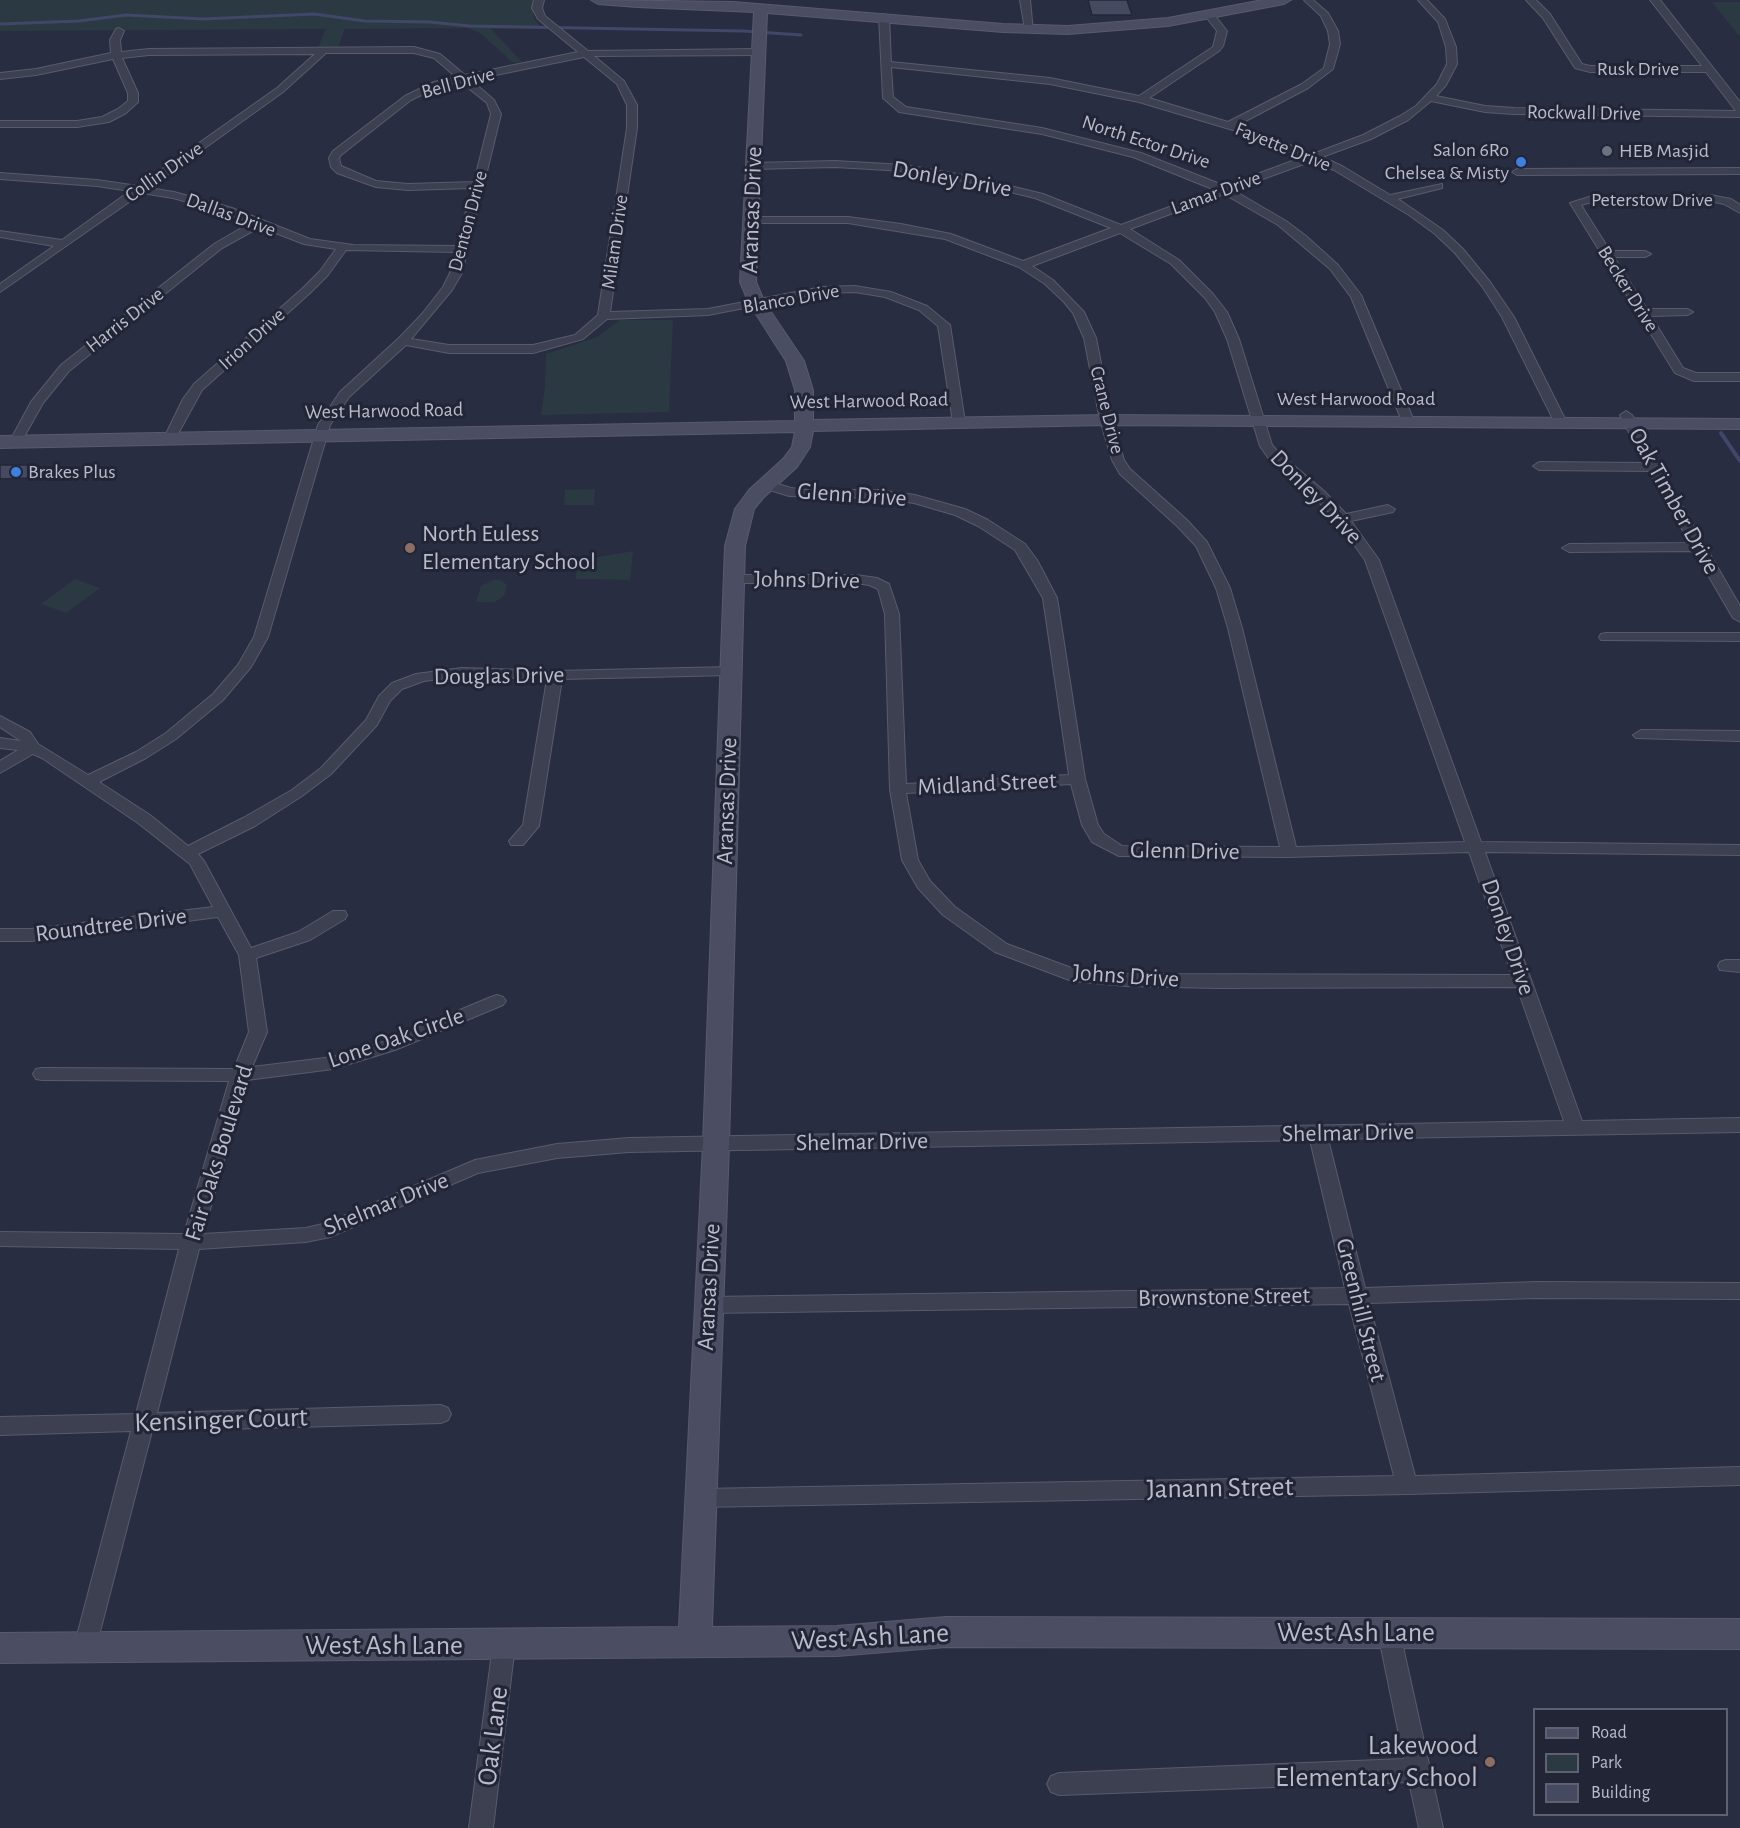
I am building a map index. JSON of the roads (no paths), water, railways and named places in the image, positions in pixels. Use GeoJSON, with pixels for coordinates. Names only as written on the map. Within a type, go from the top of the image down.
{"type":"FeatureCollection","features":[{"type":"Feature","properties":{"kind":"street","name":"Milam Drive"},"geometry":{"type":"LineString","coordinates":[[403,341],[449,349],[532,349],[579,337],[604,316],[633,114],[630,98],[621,83],[552,27],[538,12],[539,0]]}},
{"type":"Feature","properties":{"kind":"street"},"geometry":{"type":"LineString","coordinates":[[598,0],[765,4],[1030,29],[1111,28],[1168,22],[1284,0]]}},
{"type":"Feature","properties":{"kind":"street"},"geometry":{"type":"LineString","coordinates":[[1025,0],[1030,29]]}},
{"type":"Feature","properties":{"kind":"street"},"geometry":{"type":"LineString","coordinates":[[1230,125],[1305,86],[1328,69],[1335,44],[1333,31],[1325,15],[1308,0]]}},
{"type":"Feature","properties":{"kind":"street","name":"Lamar Drive"},"geometry":{"type":"LineString","coordinates":[[1023,265],[1367,137],[1404,118],[1441,85],[1448,73],[1453,55],[1442,21],[1422,0]]}},
{"type":"Feature","properties":{"kind":"street","name":"Rusk Drive"},"geometry":{"type":"LineString","coordinates":[[1531,0],[1547,16],[1578,66],[1590,69],[1709,69]]}},
{"type":"Feature","properties":{"kind":"street"},"geometry":{"type":"LineString","coordinates":[[1655,0],[1740,109]]}},
{"type":"Feature","properties":{"kind":"street","name":"North Ector Drive"},"geometry":{"type":"LineString","coordinates":[[886,1],[884,17],[888,98],[903,110],[1019,127],[1103,145],[1165,165],[1225,190],[1282,223],[1302,238],[1347,282],[1363,309],[1407,417]]}},
{"type":"Feature","properties":{"kind":"street","name":"Aransas Drive"},"geometry":{"type":"LineString","coordinates":[[696,1643],[716,1144],[735,546],[740,520],[745,509],[765,484],[790,463],[798,453],[804,435],[805,420],[804,390],[795,361],[758,303],[748,282],[759,38],[765,4]]}},
{"type":"Feature","properties":{"kind":"street"},"geometry":{"type":"LineString","coordinates":[[1141,99],[1216,49],[1220,44],[1222,31],[1209,14]]}},
{"type":"Feature","properties":{"kind":"street"},"geometry":{"type":"LineString","coordinates":[[0,124],[77,124],[115,116],[129,106],[133,97],[116,55],[115,40],[119,31]]}},
{"type":"Feature","properties":{"kind":"street","name":"Bell Drive"},"geometry":{"type":"LineString","coordinates":[[478,185],[388,186],[359,179],[341,171],[334,162],[337,153],[408,98],[437,84],[586,54],[759,38]]}},
{"type":"Feature","properties":{"kind":"street","name":"Collin Drive"},"geometry":{"type":"LineString","coordinates":[[0,289],[280,90],[300,75],[324,50]]}},
{"type":"Feature","properties":{"kind":"street","name":"Denton Drive"},"geometry":{"type":"LineString","coordinates":[[0,76],[36,72],[116,55],[168,51],[423,51],[437,56],[464,78],[491,102],[496,114],[456,273],[448,288],[403,341],[344,395],[324,429],[261,638],[244,667],[218,697],[171,736],[141,755],[87,782]]}},
{"type":"Feature","properties":{"kind":"street","name":"Fayette Drive"},"geometry":{"type":"LineString","coordinates":[[887,64],[1050,81],[1141,99],[1230,125],[1314,157],[1391,198],[1439,232],[1459,251],[1486,284],[1508,317],[1559,419]]}},
{"type":"Feature","properties":{"kind":"street","name":"Rockwall Drive"},"geometry":{"type":"LineString","coordinates":[[1429,98],[1485,109],[1514,111],[1740,114]]}},
{"type":"Feature","properties":{"kind":"street","name":"Donley Drive"},"geometry":{"type":"LineString","coordinates":[[753,166],[859,165],[937,172],[1040,196],[1119,228],[1176,262],[1202,288],[1221,312],[1233,339],[1266,446],[1343,519],[1372,560],[1575,1126]]}},
{"type":"Feature","properties":{"kind":"street"},"geometry":{"type":"LineString","coordinates":[[1517,172],[1740,171]]}},
{"type":"Feature","properties":{"kind":"street","name":"Dallas Drive"},"geometry":{"type":"LineString","coordinates":[[0,176],[97,183],[207,203],[308,242],[343,247],[462,249]]}},
{"type":"Feature","properties":{"kind":"street"},"geometry":{"type":"LineString","coordinates":[[1391,198],[1438,186]]}},
{"type":"Feature","properties":{"kind":"street","name":"Peterstow Drive"},"geometry":{"type":"LineString","coordinates":[[1576,201],[1710,198],[1727,201],[1740,210]]}},
{"type":"Feature","properties":{"kind":"street","name":"Becker Drive"},"geometry":{"type":"LineString","coordinates":[[1576,201],[1575,203],[1679,370],[1694,377],[1740,377]]}},
{"type":"Feature","properties":{"kind":"street","name":"Crane Drive"},"geometry":{"type":"LineString","coordinates":[[751,220],[848,220],[901,227],[981,247],[1023,265],[1059,291],[1078,312],[1090,339],[1118,460],[1125,471],[1182,523],[1202,545],[1223,588],[1235,628],[1289,852]]}},
{"type":"Feature","properties":{"kind":"street","name":"Harris Drive"},"geometry":{"type":"LineString","coordinates":[[13,438],[37,402],[65,368],[218,246],[258,223]]}},
{"type":"Feature","properties":{"kind":"street"},"geometry":{"type":"LineString","coordinates":[[0,234],[65,244]]}},
{"type":"Feature","properties":{"kind":"street","name":"Irion Drive"},"geometry":{"type":"LineString","coordinates":[[172,433],[189,399],[198,387],[306,291],[324,273],[343,247]]}},
{"type":"Feature","properties":{"kind":"street"},"geometry":{"type":"LineString","coordinates":[[1607,254],[1645,254]]}},
{"type":"Feature","properties":{"kind":"street","name":"Blanco Drive"},"geometry":{"type":"LineString","coordinates":[[604,316],[708,312],[822,290],[855,289],[887,294],[923,308],[944,325],[958,417]]}},
{"type":"Feature","properties":{"kind":"street"},"geometry":{"type":"LineString","coordinates":[[1643,313],[1687,312]]}},
{"type":"Feature","properties":{"kind":"street","name":"West Harwood Road"},"geometry":{"type":"LineString","coordinates":[[0,431],[13,438],[324,429],[1106,415],[1559,419],[1740,415]]}},
{"type":"Feature","properties":{"kind":"street","name":"West Harwood Road"},"geometry":{"type":"LineString","coordinates":[[1628,419],[1740,424]]}},
{"type":"Feature","properties":{"kind":"street","name":"Oak Timber Drive"},"geometry":{"type":"LineString","coordinates":[[1628,419],[1740,618]]}},
{"type":"Feature","properties":{"kind":"street"},"geometry":{"type":"LineString","coordinates":[[1539,466],[1653,467]]}},
{"type":"Feature","properties":{"kind":"street","name":"Glenn Drive"},"geometry":{"type":"LineString","coordinates":[[765,484],[789,492],[808,494],[878,494],[915,499],[968,516],[1020,547],[1030,560],[1050,598],[1077,779],[1090,825],[1098,838],[1119,851],[1289,852],[1476,847],[1740,850]]}},
{"type":"Feature","properties":{"kind":"street"},"geometry":{"type":"LineString","coordinates":[[1343,519],[1388,509]]}},
{"type":"Feature","properties":{"kind":"street"},"geometry":{"type":"LineString","coordinates":[[1569,548],[1698,547]]}},
{"type":"Feature","properties":{"kind":"street","name":"Johns Drive"},"geometry":{"type":"LineString","coordinates":[[734,579],[856,579],[873,581],[884,587],[892,614],[898,789],[910,860],[924,884],[949,911],[1001,948],[1072,975],[1127,980],[1523,981]]}},
{"type":"Feature","properties":{"kind":"street"},"geometry":{"type":"LineString","coordinates":[[1606,637],[1740,637]]}},
{"type":"Feature","properties":{"kind":"street","name":"Douglas Drive"},"geometry":{"type":"LineString","coordinates":[[188,853],[249,822],[297,793],[326,771],[372,722],[384,699],[397,686],[421,677],[462,672],[555,675],[731,671]]}},
{"type":"Feature","properties":{"kind":"street"},"geometry":{"type":"LineString","coordinates":[[518,841],[531,826],[555,675]]}},
{"type":"Feature","properties":{"kind":"street","name":"Fair Oaks Boulevard"},"geometry":{"type":"LineString","coordinates":[[0,721],[25,735],[33,747],[144,819],[196,861],[221,911],[247,955],[258,1032],[240,1075],[191,1242],[85,1647]]}},
{"type":"Feature","properties":{"kind":"street"},"geometry":{"type":"LineString","coordinates":[[1641,735],[1740,736]]}},
{"type":"Feature","properties":{"kind":"street","name":"Fair Oaks Boulevard"},"geometry":{"type":"LineString","coordinates":[[0,743],[33,747]]}},
{"type":"Feature","properties":{"kind":"street"},"geometry":{"type":"LineString","coordinates":[[0,768],[33,747]]}},
{"type":"Feature","properties":{"kind":"street","name":"Midland Street"},"geometry":{"type":"LineString","coordinates":[[898,789],[1077,779]]}},
{"type":"Feature","properties":{"kind":"street","name":"Roundtree Drive"},"geometry":{"type":"LineString","coordinates":[[0,935],[31,935],[221,911]]}},
{"type":"Feature","properties":{"kind":"street"},"geometry":{"type":"LineString","coordinates":[[247,955],[304,936],[339,915]]}},
{"type":"Feature","properties":{"kind":"street","name":"Lone Oak Circle"},"geometry":{"type":"LineString","coordinates":[[42,1074],[240,1075],[333,1063],[389,1046],[497,1001]]}},
{"type":"Feature","properties":{"kind":"street","name":"Shelmar Drive"},"geometry":{"type":"LineString","coordinates":[[0,1239],[191,1242],[254,1239],[330,1230],[475,1167],[557,1151],[629,1145],[1318,1134],[1575,1126],[1740,1125]]}},
{"type":"Feature","properties":{"kind":"street","name":"Greenhill Street"},"geometry":{"type":"LineString","coordinates":[[1318,1134],[1357,1296],[1407,1485]]}},
{"type":"Feature","properties":{"kind":"street","name":"Brownstone Street"},"geometry":{"type":"LineString","coordinates":[[708,1305],[1357,1296],[1537,1290],[1740,1291]]}},
{"type":"Feature","properties":{"kind":"street","name":"Kensinger Court"},"geometry":{"type":"LineString","coordinates":[[0,1426],[441,1414]]}},
{"type":"Feature","properties":{"kind":"street","name":"Janann Street"},"geometry":{"type":"LineString","coordinates":[[701,1498],[1407,1485],[1740,1476]]}},
{"type":"Feature","properties":{"kind":"street","name":"West Ash Lane"},"geometry":{"type":"LineString","coordinates":[[0,1648],[837,1641],[946,1632],[1740,1634]]}},
{"type":"Feature","properties":{"kind":"street"},"geometry":{"type":"LineString","coordinates":[[1389,1633],[1431,1828]]}},
{"type":"Feature","properties":{"kind":"street","name":"Oak Lane"},"geometry":{"type":"LineString","coordinates":[[481,1828],[504,1645]]}},
{"type":"Feature","properties":{"kind":"street"},"geometry":{"type":"LineString","coordinates":[[1059,1784],[1418,1770]]}},
{"type":"Feature","properties":{"kind":"waterway"},"geometry":{"type":"LineString","coordinates":[[0,24],[79,21],[126,15],[203,19],[314,14],[365,21],[430,22],[470,26],[743,31],[801,35]]}},
{"type":"Feature","properties":{"kind":"waterway"},"geometry":{"type":"LineString","coordinates":[[1721,433],[1740,461]]}},
{"type":"Feature","properties":{"kind":"place","name":"HEB Masjid"},"geometry":{"type":"Point","coordinates":[1607,151]}},
{"type":"Feature","properties":{"kind":"place","name":"Salon 6Ro Chelsea & Misty"},"geometry":{"type":"Point","coordinates":[1521,162]}},
{"type":"Feature","properties":{"kind":"place","name":"Brakes Plus"},"geometry":{"type":"Point","coordinates":[16,472]}},
{"type":"Feature","properties":{"kind":"place","name":"North Euless Elementary School"},"geometry":{"type":"Point","coordinates":[410,548]}},
{"type":"Feature","properties":{"kind":"place","name":"Lakewood Elementary School"},"geometry":{"type":"Point","coordinates":[1490,1762]}}]}
